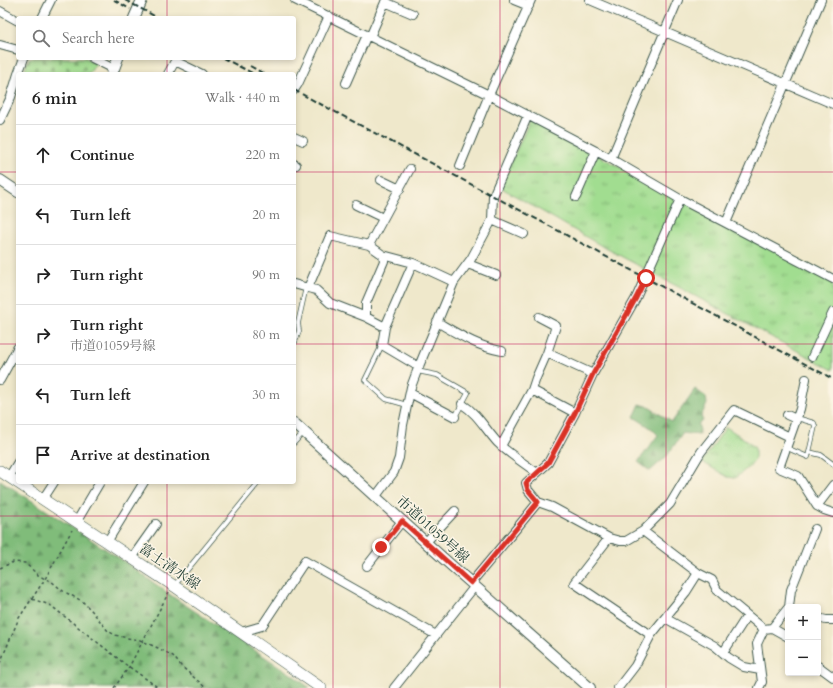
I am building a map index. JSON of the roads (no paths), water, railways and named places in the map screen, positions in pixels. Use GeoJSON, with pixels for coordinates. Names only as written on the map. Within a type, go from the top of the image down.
{"type":"FeatureCollection","features":[{"type":"Feature","properties":{"kind":"main road","name":"富士清水線"},"geometry":{"type":"LineString","coordinates":[[5,474],[16,481]]}},
{"type":"Feature","properties":{"kind":"main road","name":"富士清水線"},"geometry":{"type":"LineString","coordinates":[[20,484],[132,558],[321,688]]}},
{"type":"Feature","properties":{"kind":"street"},"geometry":{"type":"LineString","coordinates":[[43,16],[51,0]]}},
{"type":"Feature","properties":{"kind":"street"},"geometry":{"type":"LineString","coordinates":[[135,16],[142,0]]}},
{"type":"Feature","properties":{"kind":"street"},"geometry":{"type":"LineString","coordinates":[[295,0],[528,115],[611,159],[680,199],[833,279]]}},
{"type":"Feature","properties":{"kind":"street"},"geometry":{"type":"LineString","coordinates":[[460,166],[489,95],[530,3],[514,0]]}},
{"type":"Feature","properties":{"kind":"street"},"geometry":{"type":"LineString","coordinates":[[590,0],[833,104]]}},
{"type":"Feature","properties":{"kind":"street"},"geometry":{"type":"LineString","coordinates":[[611,159],[678,0]]}},
{"type":"Feature","properties":{"kind":"street"},"geometry":{"type":"LineString","coordinates":[[726,223],[820,0]]}},
{"type":"Feature","properties":{"kind":"street"},"geometry":{"type":"LineString","coordinates":[[346,83],[386,1],[413,14]]}},
{"type":"Feature","properties":{"kind":"street"},"geometry":{"type":"LineString","coordinates":[[0,11],[16,20]]}},
{"type":"Feature","properties":{"kind":"street"},"geometry":{"type":"LineString","coordinates":[[296,87],[329,16]]}},
{"type":"Feature","properties":{"kind":"street"},"geometry":{"type":"LineString","coordinates":[[0,45],[16,49]]}},
{"type":"Feature","properties":{"kind":"street"},"geometry":{"type":"LineString","coordinates":[[19,72],[23,60]]}},
{"type":"Feature","properties":{"kind":"street"},"geometry":{"type":"LineString","coordinates":[[95,60],[113,72],[117,60]]}},
{"type":"Feature","properties":{"kind":"street"},"geometry":{"type":"LineString","coordinates":[[169,72],[175,60],[198,72]]}},
{"type":"Feature","properties":{"kind":"street"},"geometry":{"type":"LineString","coordinates":[[0,120],[15,96]]}},
{"type":"Feature","properties":{"kind":"street"},"geometry":{"type":"LineString","coordinates":[[376,496],[394,472],[399,458],[407,405],[418,369],[454,282],[468,264],[492,220],[493,196],[528,115]]}},
{"type":"Feature","properties":{"kind":"street"},"geometry":{"type":"LineString","coordinates":[[296,138],[303,141]]}},
{"type":"Feature","properties":{"kind":"street"},"geometry":{"type":"LineString","coordinates":[[576,197],[596,151]]}},
{"type":"Feature","properties":{"kind":"street"},"geometry":{"type":"LineString","coordinates":[[369,244],[410,169]]}},
{"type":"Feature","properties":{"kind":"street"},"geometry":{"type":"LineString","coordinates":[[0,180],[16,191]]}},
{"type":"Feature","properties":{"kind":"street"},"geometry":{"type":"LineString","coordinates":[[381,180],[400,189]]}},
{"type":"Feature","properties":{"kind":"street"},"geometry":{"type":"LineString","coordinates":[[680,199],[636,298],[593,374],[575,413],[548,463],[526,483],[528,490],[538,502],[552,507],[609,538],[626,541],[643,531],[670,504],[701,452],[734,410],[790,437]]}},
{"type":"Feature","properties":{"kind":"street"},"geometry":{"type":"LineString","coordinates":[[356,205],[383,218]]}},
{"type":"Feature","properties":{"kind":"street"},"geometry":{"type":"LineString","coordinates":[[492,220],[524,234]]}},
{"type":"Feature","properties":{"kind":"street"},"geometry":{"type":"LineString","coordinates":[[307,288],[330,236],[369,244],[383,255],[413,263],[454,282]]}},
{"type":"Feature","properties":{"kind":"street"},"geometry":{"type":"LineString","coordinates":[[366,317],[366,303],[384,261],[383,255]]}},
{"type":"Feature","properties":{"kind":"street"},"geometry":{"type":"LineString","coordinates":[[413,263],[385,327],[382,345],[418,369]]}},
{"type":"Feature","properties":{"kind":"street"},"geometry":{"type":"LineString","coordinates":[[468,264],[496,275]]}},
{"type":"Feature","properties":{"kind":"street"},"geometry":{"type":"LineString","coordinates":[[296,285],[316,290],[330,303],[366,317],[385,327]]}},
{"type":"Feature","properties":{"kind":"street"},"geometry":{"type":"LineString","coordinates":[[812,357],[833,312]]}},
{"type":"Feature","properties":{"kind":"street"},"geometry":{"type":"LineString","coordinates":[[501,446],[532,390],[556,326],[539,317]]}},
{"type":"Feature","properties":{"kind":"street"},"geometry":{"type":"LineString","coordinates":[[437,322],[471,341],[502,351]]}},
{"type":"Feature","properties":{"kind":"street"},"geometry":{"type":"LineString","coordinates":[[0,380],[16,351]]}},
{"type":"Feature","properties":{"kind":"street"},"geometry":{"type":"LineString","coordinates":[[547,353],[593,374]]}},
{"type":"Feature","properties":{"kind":"street"},"geometry":{"type":"LineString","coordinates":[[806,379],[800,409],[779,468],[798,476],[817,506],[833,513]]}},
{"type":"Feature","properties":{"kind":"street"},"geometry":{"type":"LineString","coordinates":[[532,390],[575,413]]}},
{"type":"Feature","properties":{"kind":"street"},"geometry":{"type":"LineString","coordinates":[[410,392],[455,417]]}},
{"type":"Feature","properties":{"kind":"street"},"geometry":{"type":"LineString","coordinates":[[462,404],[471,410],[501,446],[537,473]]}},
{"type":"Feature","properties":{"kind":"street"},"geometry":{"type":"LineString","coordinates":[[787,415],[797,418]]}},
{"type":"Feature","properties":{"kind":"street","name":"市道01059号線"},"geometry":{"type":"LineString","coordinates":[[296,425],[590,688]]}},
{"type":"Feature","properties":{"kind":"street"},"geometry":{"type":"LineString","coordinates":[[5,474],[16,464]]}},
{"type":"Feature","properties":{"kind":"street"},"geometry":{"type":"LineString","coordinates":[[43,499],[53,484]]}},
{"type":"Feature","properties":{"kind":"street"},"geometry":{"type":"LineString","coordinates":[[77,521],[99,484]]}},
{"type":"Feature","properties":{"kind":"street"},"geometry":{"type":"LineString","coordinates":[[107,542],[143,484]]}},
{"type":"Feature","properties":{"kind":"street"},"geometry":{"type":"LineString","coordinates":[[817,506],[833,485]]}},
{"type":"Feature","properties":{"kind":"street"},"geometry":{"type":"LineString","coordinates":[[394,688],[538,502]]}},
{"type":"Feature","properties":{"kind":"street"},"geometry":{"type":"LineString","coordinates":[[426,542],[455,511]]}},
{"type":"Feature","properties":{"kind":"street"},"geometry":{"type":"LineString","coordinates":[[367,566],[402,521]]}},
{"type":"Feature","properties":{"kind":"street"},"geometry":{"type":"LineString","coordinates":[[132,558],[156,524]]}},
{"type":"Feature","properties":{"kind":"street"},"geometry":{"type":"LineString","coordinates":[[789,604],[791,590],[815,529]]}},
{"type":"Feature","properties":{"kind":"street"},"geometry":{"type":"LineString","coordinates":[[643,531],[698,573],[712,580],[716,590],[747,616],[768,629],[785,636]]}},
{"type":"Feature","properties":{"kind":"street"},"geometry":{"type":"LineString","coordinates":[[609,538],[574,583],[651,635]]}},
{"type":"Feature","properties":{"kind":"street"},"geometry":{"type":"LineString","coordinates":[[240,632],[262,626],[305,561],[436,635]]}},
{"type":"Feature","properties":{"kind":"street"},"geometry":{"type":"LineString","coordinates":[[618,688],[635,666],[651,635],[686,592],[698,573]]}},
{"type":"Feature","properties":{"kind":"street"},"geometry":{"type":"LineString","coordinates":[[759,688],[762,682],[757,644],[768,629],[785,611]]}},
{"type":"Feature","properties":{"kind":"street"},"geometry":{"type":"LineString","coordinates":[[723,653],[747,616]]}},
{"type":"Feature","properties":{"kind":"street"},"geometry":{"type":"LineString","coordinates":[[665,618],[715,646],[744,668],[760,670]]}},
{"type":"Feature","properties":{"kind":"street"},"geometry":{"type":"LineString","coordinates":[[821,619],[833,620]]}},
{"type":"Feature","properties":{"kind":"street"},"geometry":{"type":"LineString","coordinates":[[821,668],[833,677]]}},
{"type":"Feature","properties":{"kind":"lane"},"geometry":{"type":"LineString","coordinates":[[296,339],[299,331],[296,323],[307,288]]}},
{"type":"Feature","properties":{"kind":"lane"},"geometry":{"type":"LineString","coordinates":[[382,345],[365,380],[386,399],[407,405]]}},
{"type":"Feature","properties":{"kind":"lane"},"geometry":{"type":"LineString","coordinates":[[418,369],[437,375],[468,393],[455,417]]}},
{"type":"Feature","properties":{"kind":"lane"},"geometry":{"type":"LineString","coordinates":[[787,448],[808,457],[815,426],[814,423],[797,418]]}},
{"type":"Feature","properties":{"kind":"lane"},"geometry":{"type":"LineString","coordinates":[[296,441],[304,432]]}},
{"type":"Feature","properties":{"kind":"lane"},"geometry":{"type":"LineString","coordinates":[[809,452],[821,455],[833,464]]}},
{"type":"Feature","properties":{"kind":"lane"},"geometry":{"type":"LineString","coordinates":[[173,586],[257,484]]}},
{"type":"Feature","properties":{"kind":"railway"},"geometry":{"type":"LineString","coordinates":[[114,0],[130,9]]}},
{"type":"Feature","properties":{"kind":"railway"},"geometry":{"type":"LineString","coordinates":[[125,0],[154,16]]}},
{"type":"Feature","properties":{"kind":"railway"},"geometry":{"type":"LineString","coordinates":[[227,60],[250,72]]}},
{"type":"Feature","properties":{"kind":"railway"},"geometry":{"type":"LineString","coordinates":[[250,66],[260,72]]}},
{"type":"Feature","properties":{"kind":"railway"},"geometry":{"type":"LineString","coordinates":[[296,91],[833,379]]}}]}
